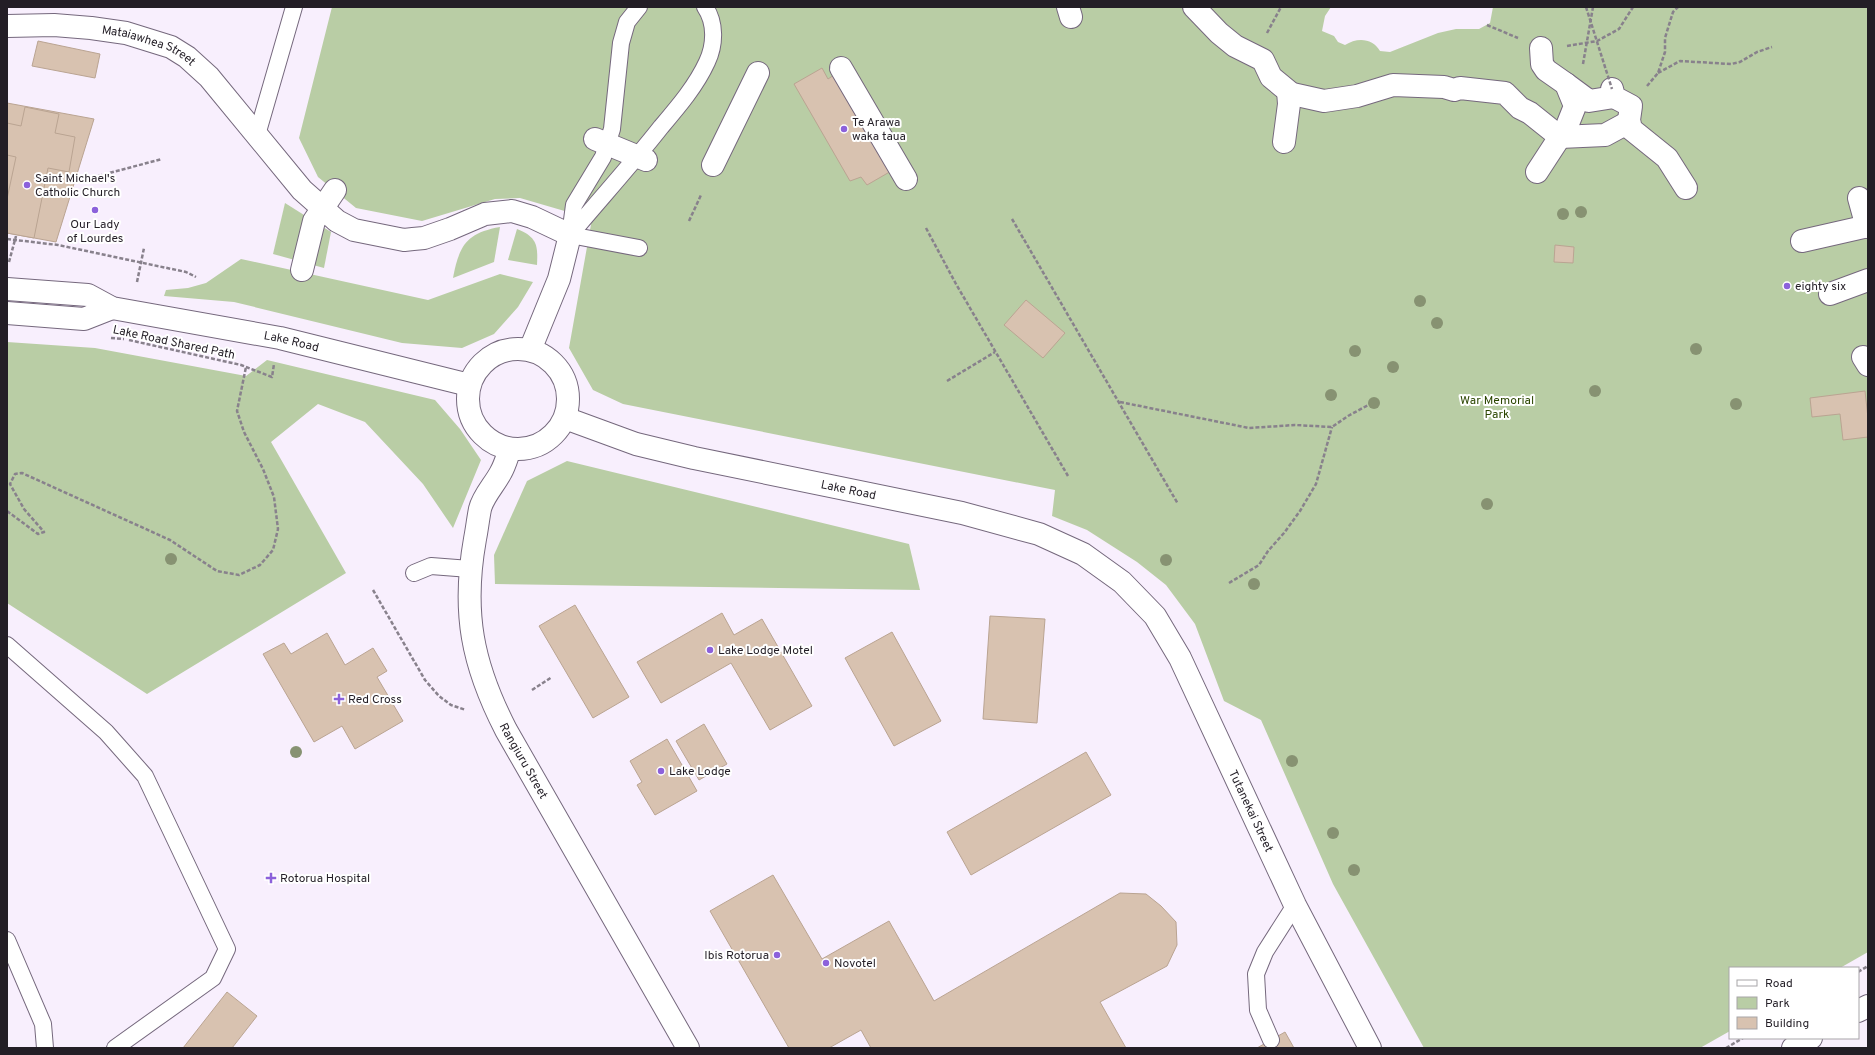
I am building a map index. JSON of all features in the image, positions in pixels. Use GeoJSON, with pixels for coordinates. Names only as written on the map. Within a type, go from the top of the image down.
{"type":"FeatureCollection","features":[{"type":"Feature","properties":{"kind":"street"},"geometry":{"type":"LineString","coordinates":[[1194,7],[1219,33],[1236,46],[1255,54],[1263,60],[1271,77],[1288,92],[1324,101],[1357,96],[1393,85],[1444,87],[1454,90],[1460,88],[1505,93],[1520,108],[1530,113],[1560,137],[1605,135],[1622,103]]}},
{"type":"Feature","properties":{"kind":"street","name":"Mataiawhea Street"},"geometry":{"type":"LineString","coordinates":[[7,26],[54,25],[91,28],[126,33],[171,47],[187,57],[209,77],[302,190],[345,227],[404,240],[424,238],[486,214],[512,211],[532,217],[570,235]]}},
{"type":"Feature","properties":{"kind":"street"},"geometry":{"type":"LineString","coordinates":[[1541,48],[1542,64],[1546,70],[1589,101],[1622,103]]}},
{"type":"Feature","properties":{"kind":"street"},"geometry":{"type":"LineString","coordinates":[[841,68],[906,179]]}},
{"type":"Feature","properties":{"kind":"street"},"geometry":{"type":"LineString","coordinates":[[713,165],[758,73]]}},
{"type":"Feature","properties":{"kind":"street"},"geometry":{"type":"LineString","coordinates":[[1537,172],[1570,120],[1575,106],[1572,89]]}},
{"type":"Feature","properties":{"kind":"street"},"geometry":{"type":"LineString","coordinates":[[1284,142],[1289,104],[1288,92]]}},
{"type":"Feature","properties":{"kind":"street"},"geometry":{"type":"LineString","coordinates":[[1622,103],[1631,129],[1667,158],[1686,188]]}},
{"type":"Feature","properties":{"kind":"street"},"geometry":{"type":"LineString","coordinates":[[601,142],[642,158]]}},
{"type":"Feature","properties":{"kind":"street"},"geometry":{"type":"LineString","coordinates":[[302,270],[314,221],[335,190]]}},
{"type":"Feature","properties":{"kind":"street"},"geometry":{"type":"LineString","coordinates":[[1802,241],[1867,226],[1859,198]]}},
{"type":"Feature","properties":{"kind":"street"},"geometry":{"type":"LineString","coordinates":[[530,350],[560,279],[570,235]]}},
{"type":"Feature","properties":{"kind":"street"},"geometry":{"type":"LineString","coordinates":[[1830,294],[1868,280]]}},
{"type":"Feature","properties":{"kind":"street","name":"Lake Road"},"geometry":{"type":"LineString","coordinates":[[7,289],[88,295],[112,308],[280,338],[469,385]]}},
{"type":"Feature","properties":{"kind":"street"},"geometry":{"type":"LineString","coordinates":[[7,313],[84,319],[112,308]]}},
{"type":"Feature","properties":{"kind":"street"},"geometry":{"type":"LineString","coordinates":[[515,349],[530,350],[546,357],[561,374],[566,384],[568,401],[565,418],[556,432],[543,443],[527,449],[510,450],[496,445],[484,438],[475,427],[469,414],[467,400],[469,385],[476,371],[486,360],[499,352],[515,349]]}},
{"type":"Feature","properties":{"kind":"street","name":"Lake Road"},"geometry":{"type":"LineString","coordinates":[[565,418],[636,444],[694,458],[962,513],[1039,534],[1083,554],[1122,582]]}},
{"type":"Feature","properties":{"kind":"street","name":"Rangiuru Street"},"geometry":{"type":"LineString","coordinates":[[510,450],[502,472],[480,508],[470,569],[469,604],[472,632],[478,662],[492,704],[688,1048]]}},
{"type":"Feature","properties":{"kind":"street","name":"Tutanekai Street"},"geometry":{"type":"LineString","coordinates":[[1122,582],[1155,616],[1180,658],[1295,905],[1370,1048]]}},
{"type":"Feature","properties":{"kind":"street"},"geometry":{"type":"LineString","coordinates":[[1859,1011],[1868,1006]]}},
{"type":"Feature","properties":{"kind":"street"},"geometry":{"type":"LineString","coordinates":[[1793,1048],[1809,1039]]}},
{"type":"Feature","properties":{"kind":"lane"},"geometry":{"type":"LineString","coordinates":[[257,135],[294,7]]}},
{"type":"Feature","properties":{"kind":"lane"},"geometry":{"type":"LineString","coordinates":[[570,235],[574,205],[603,157],[601,142],[612,129],[621,43],[627,22],[639,7]]}},
{"type":"Feature","properties":{"kind":"lane"},"geometry":{"type":"LineString","coordinates":[[570,235],[642,158],[707,62],[713,44],[713,28],[710,14],[705,7]]}},
{"type":"Feature","properties":{"kind":"lane"},"geometry":{"type":"LineString","coordinates":[[570,235],[639,248]]}},
{"type":"Feature","properties":{"kind":"lane"},"geometry":{"type":"LineString","coordinates":[[414,573],[431,566],[470,569]]}},
{"type":"Feature","properties":{"kind":"lane"},"geometry":{"type":"LineString","coordinates":[[7,644],[106,732],[145,776],[227,948],[213,978],[115,1048]]}},
{"type":"Feature","properties":{"kind":"lane"},"geometry":{"type":"LineString","coordinates":[[1271,1040],[1258,1010],[1256,974],[1265,952],[1295,905]]}},
{"type":"Feature","properties":{"kind":"lane"},"geometry":{"type":"LineString","coordinates":[[7,940],[43,1024],[46,1048]]}},
{"type":"Feature","properties":{"kind":"path"},"geometry":{"type":"LineString","coordinates":[[1586,7],[1622,103],[1635,97],[1658,73],[1680,61],[1731,64],[1740,62],[1757,52],[1772,47]]}},
{"type":"Feature","properties":{"kind":"path"},"geometry":{"type":"LineString","coordinates":[[1572,89],[1593,7]]}},
{"type":"Feature","properties":{"kind":"path"},"geometry":{"type":"LineString","coordinates":[[1658,73],[1665,52],[1665,38],[1673,12],[1678,7]]}},
{"type":"Feature","properties":{"kind":"path"},"geometry":{"type":"LineString","coordinates":[[75,179],[83,180],[162,159]]}},
{"type":"Feature","properties":{"kind":"path"},"geometry":{"type":"LineString","coordinates":[[689,221],[701,195]]}},
{"type":"Feature","properties":{"kind":"path"},"geometry":{"type":"LineString","coordinates":[[1012,219],[1120,402],[1178,504]]}},
{"type":"Feature","properties":{"kind":"path"},"geometry":{"type":"LineString","coordinates":[[926,228],[995,352],[1068,476]]}},
{"type":"Feature","properties":{"kind":"path"},"geometry":{"type":"LineString","coordinates":[[8,265],[16,236]]}},
{"type":"Feature","properties":{"kind":"path"},"geometry":{"type":"LineString","coordinates":[[7,239],[58,246],[186,272],[196,277]]}},
{"type":"Feature","properties":{"kind":"path"},"geometry":{"type":"LineString","coordinates":[[137,282],[144,248]]}},
{"type":"Feature","properties":{"kind":"path","name":"Lake Road Shared Path"},"geometry":{"type":"LineString","coordinates":[[108,338],[124,339],[189,353],[246,367],[272,377],[275,361]]}},
{"type":"Feature","properties":{"kind":"path"},"geometry":{"type":"LineString","coordinates":[[946,382],[995,352]]}},
{"type":"Feature","properties":{"kind":"path"},"geometry":{"type":"LineString","coordinates":[[7,511],[38,534],[44,532],[24,509],[11,488],[10,484],[14,474],[22,473],[170,540],[217,571],[239,575],[260,565],[272,550],[278,528],[274,497],[263,469],[244,432],[237,411],[246,367]]}},
{"type":"Feature","properties":{"kind":"path"},"geometry":{"type":"LineString","coordinates":[[1120,402],[1249,428],[1295,425],[1332,427],[1348,416],[1372,403]]}},
{"type":"Feature","properties":{"kind":"path"},"geometry":{"type":"LineString","coordinates":[[1228,583],[1259,565],[1268,551],[1284,533],[1300,511],[1316,484],[1332,427]]}},
{"type":"Feature","properties":{"kind":"path"},"geometry":{"type":"LineString","coordinates":[[373,590],[426,680],[440,696],[451,705],[466,710]]}},
{"type":"Feature","properties":{"kind":"path"},"geometry":{"type":"LineString","coordinates":[[532,690],[552,677]]}},
{"type":"Feature","properties":{"kind":"path"},"geometry":{"type":"LineString","coordinates":[[1859,971],[1868,966]]}},
{"type":"Feature","properties":{"kind":"path"},"geometry":{"type":"LineString","coordinates":[[1726,1048],[1741,1039]]}},
{"type":"Feature","properties":{"kind":"green space","name":"War Memorial Park"},"geometry":{"type":"Polygon","coordinates":[[[332,7],[1331,7],[1325,16],[1322,31],[1334,36],[1338,42],[1345,45],[1350,42],[1364,40],[1373,43],[1380,51],[1390,52],[1438,33],[1456,29],[1479,29],[1490,23],[1493,7],[1868,7],[1868,952],[1842,967],[1729,967],[1729,1032],[1700,1048],[1424,1048],[1333,884],[1261,720],[1224,701],[1195,624],[1166,585],[1137,562],[1087,530],[1052,516],[1055,490],[623,404],[593,390],[569,348],[592,219],[520,198],[495,199],[422,221],[356,208],[318,177],[299,138],[332,7]]]}},
{"type":"Feature","properties":{"kind":"green space"},"geometry":{"type":"Polygon","coordinates":[[[285,203],[331,232],[324,268],[273,254],[285,203]]]}},
{"type":"Feature","properties":{"kind":"green space"},"geometry":{"type":"Polygon","coordinates":[[[500,227],[494,262],[453,278],[458,257],[466,243],[479,233],[500,227]]]}},
{"type":"Feature","properties":{"kind":"green space"},"geometry":{"type":"Polygon","coordinates":[[[517,229],[529,235],[535,242],[537,265],[508,260],[517,229]]]}},
{"type":"Feature","properties":{"kind":"green space"},"geometry":{"type":"Polygon","coordinates":[[[241,259],[428,300],[500,274],[533,282],[518,307],[494,334],[462,348],[402,343],[234,302],[164,296],[166,290],[188,288],[206,283],[241,259]]]}},
{"type":"Feature","properties":{"kind":"green space"},"geometry":{"type":"Polygon","coordinates":[[[7,342],[95,348],[246,376],[267,360],[435,400],[460,429],[481,460],[453,528],[423,484],[365,422],[318,404],[271,442],[346,573],[147,694],[7,603],[7,342]]]}},
{"type":"Feature","properties":{"kind":"green space"},"geometry":{"type":"Polygon","coordinates":[[[567,461],[909,544],[920,590],[495,584],[494,555],[527,481],[567,461]]]}},
{"type":"Feature","properties":{"kind":"building"},"geometry":{"type":"Polygon","coordinates":[[[38,41],[100,54],[95,78],[32,66],[38,41]]]}},
{"type":"Feature","properties":{"kind":"building"},"geometry":{"type":"Polygon","coordinates":[[[822,68],[828,79],[837,73],[893,170],[867,185],[861,177],[850,181],[794,84],[822,68]]]}},
{"type":"Feature","properties":{"kind":"building","name":"Saint Michael's Catholic Church"},"geometry":{"type":"Polygon","coordinates":[[[7,103],[94,119],[56,242],[7,233],[7,103]]]}},
{"type":"Feature","properties":{"kind":"building","name":"Saint Michael's Catholic Church"},"geometry":{"type":"Polygon","coordinates":[[[25,107],[59,114],[55,133],[75,137],[69,172],[48,168],[34,238],[7,233],[7,199],[16,157],[7,155],[7,123],[21,126],[25,107]]]}},
{"type":"Feature","properties":{"kind":"building"},"geometry":{"type":"Polygon","coordinates":[[[1555,245],[1574,247],[1573,263],[1554,262],[1555,245]]]}},
{"type":"Feature","properties":{"kind":"building"},"geometry":{"type":"Polygon","coordinates":[[[1026,300],[1065,333],[1043,358],[1004,325],[1026,300]]]}},
{"type":"Feature","properties":{"kind":"building"},"geometry":{"type":"Polygon","coordinates":[[[1865,391],[1868,418],[1868,437],[1843,440],[1840,414],[1812,417],[1810,398],[1865,391]]]}},
{"type":"Feature","properties":{"kind":"building"},"geometry":{"type":"Polygon","coordinates":[[[575,605],[629,697],[593,718],[539,626],[575,605]]]}},
{"type":"Feature","properties":{"kind":"building"},"geometry":{"type":"Polygon","coordinates":[[[722,613],[734,635],[762,619],[812,706],[770,730],[731,663],[661,703],[637,662],[722,613]]]}},
{"type":"Feature","properties":{"kind":"building"},"geometry":{"type":"Polygon","coordinates":[[[990,616],[1045,619],[1037,723],[983,719],[990,616]]]}},
{"type":"Feature","properties":{"kind":"building"},"geometry":{"type":"Polygon","coordinates":[[[892,632],[941,721],[894,746],[845,658],[892,632]]]}},
{"type":"Feature","properties":{"kind":"building","name":"Red Cross"},"geometry":{"type":"Polygon","coordinates":[[[327,633],[345,665],[373,648],[387,671],[377,677],[403,721],[355,749],[342,726],[314,742],[263,654],[284,643],[291,654],[327,633]]]}},
{"type":"Feature","properties":{"kind":"building"},"geometry":{"type":"Polygon","coordinates":[[[704,724],[727,764],[699,780],[676,741],[704,724]]]}},
{"type":"Feature","properties":{"kind":"building","name":"Lake Lodge"},"geometry":{"type":"Polygon","coordinates":[[[667,739],[697,791],[655,815],[637,785],[642,782],[630,761],[667,739]]]}},
{"type":"Feature","properties":{"kind":"building"},"geometry":{"type":"Polygon","coordinates":[[[1086,752],[1111,795],[971,875],[947,832],[1086,752]]]}},
{"type":"Feature","properties":{"kind":"building","name":"Novotel"},"geometry":{"type":"Polygon","coordinates":[[[773,875],[822,959],[889,921],[934,1001],[1120,893],[1146,894],[1161,906],[1176,922],[1177,945],[1167,966],[1100,1002],[1126,1048],[871,1048],[861,1030],[829,1048],[789,1048],[710,911],[773,875]]]}},
{"type":"Feature","properties":{"kind":"building"},"geometry":{"type":"Polygon","coordinates":[[[227,992],[257,1016],[232,1048],[183,1048],[227,992]]]}},
{"type":"Feature","properties":{"kind":"building"},"geometry":{"type":"Polygon","coordinates":[[[1285,1032],[1294,1048],[1257,1048],[1285,1032]]]}},
{"type":"Feature","properties":{"kind":"place","name":"Te Arawa waka taua"},"geometry":{"type":"Point","coordinates":[844,129]}},
{"type":"Feature","properties":{"kind":"place","name":"Saint Michael's Catholic Church"},"geometry":{"type":"Point","coordinates":[27,185]}},
{"type":"Feature","properties":{"kind":"place","name":"Our Lady of Lourdes"},"geometry":{"type":"Point","coordinates":[95,210]}},
{"type":"Feature","properties":{"kind":"place","name":"eighty six"},"geometry":{"type":"Point","coordinates":[1787,286]}},
{"type":"Feature","properties":{"kind":"place","name":"Lake Lodge Motel"},"geometry":{"type":"Point","coordinates":[710,650]}},
{"type":"Feature","properties":{"kind":"place","name":"Red Cross"},"geometry":{"type":"Point","coordinates":[339,699]}},
{"type":"Feature","properties":{"kind":"place","name":"Lake Lodge"},"geometry":{"type":"Point","coordinates":[661,771]}},
{"type":"Feature","properties":{"kind":"place","name":"Rotorua Hospital"},"geometry":{"type":"Point","coordinates":[271,878]}},
{"type":"Feature","properties":{"kind":"place","name":"Ibis Rotorua"},"geometry":{"type":"Point","coordinates":[777,955]}},
{"type":"Feature","properties":{"kind":"place","name":"Novotel"},"geometry":{"type":"Point","coordinates":[826,963]}}]}
